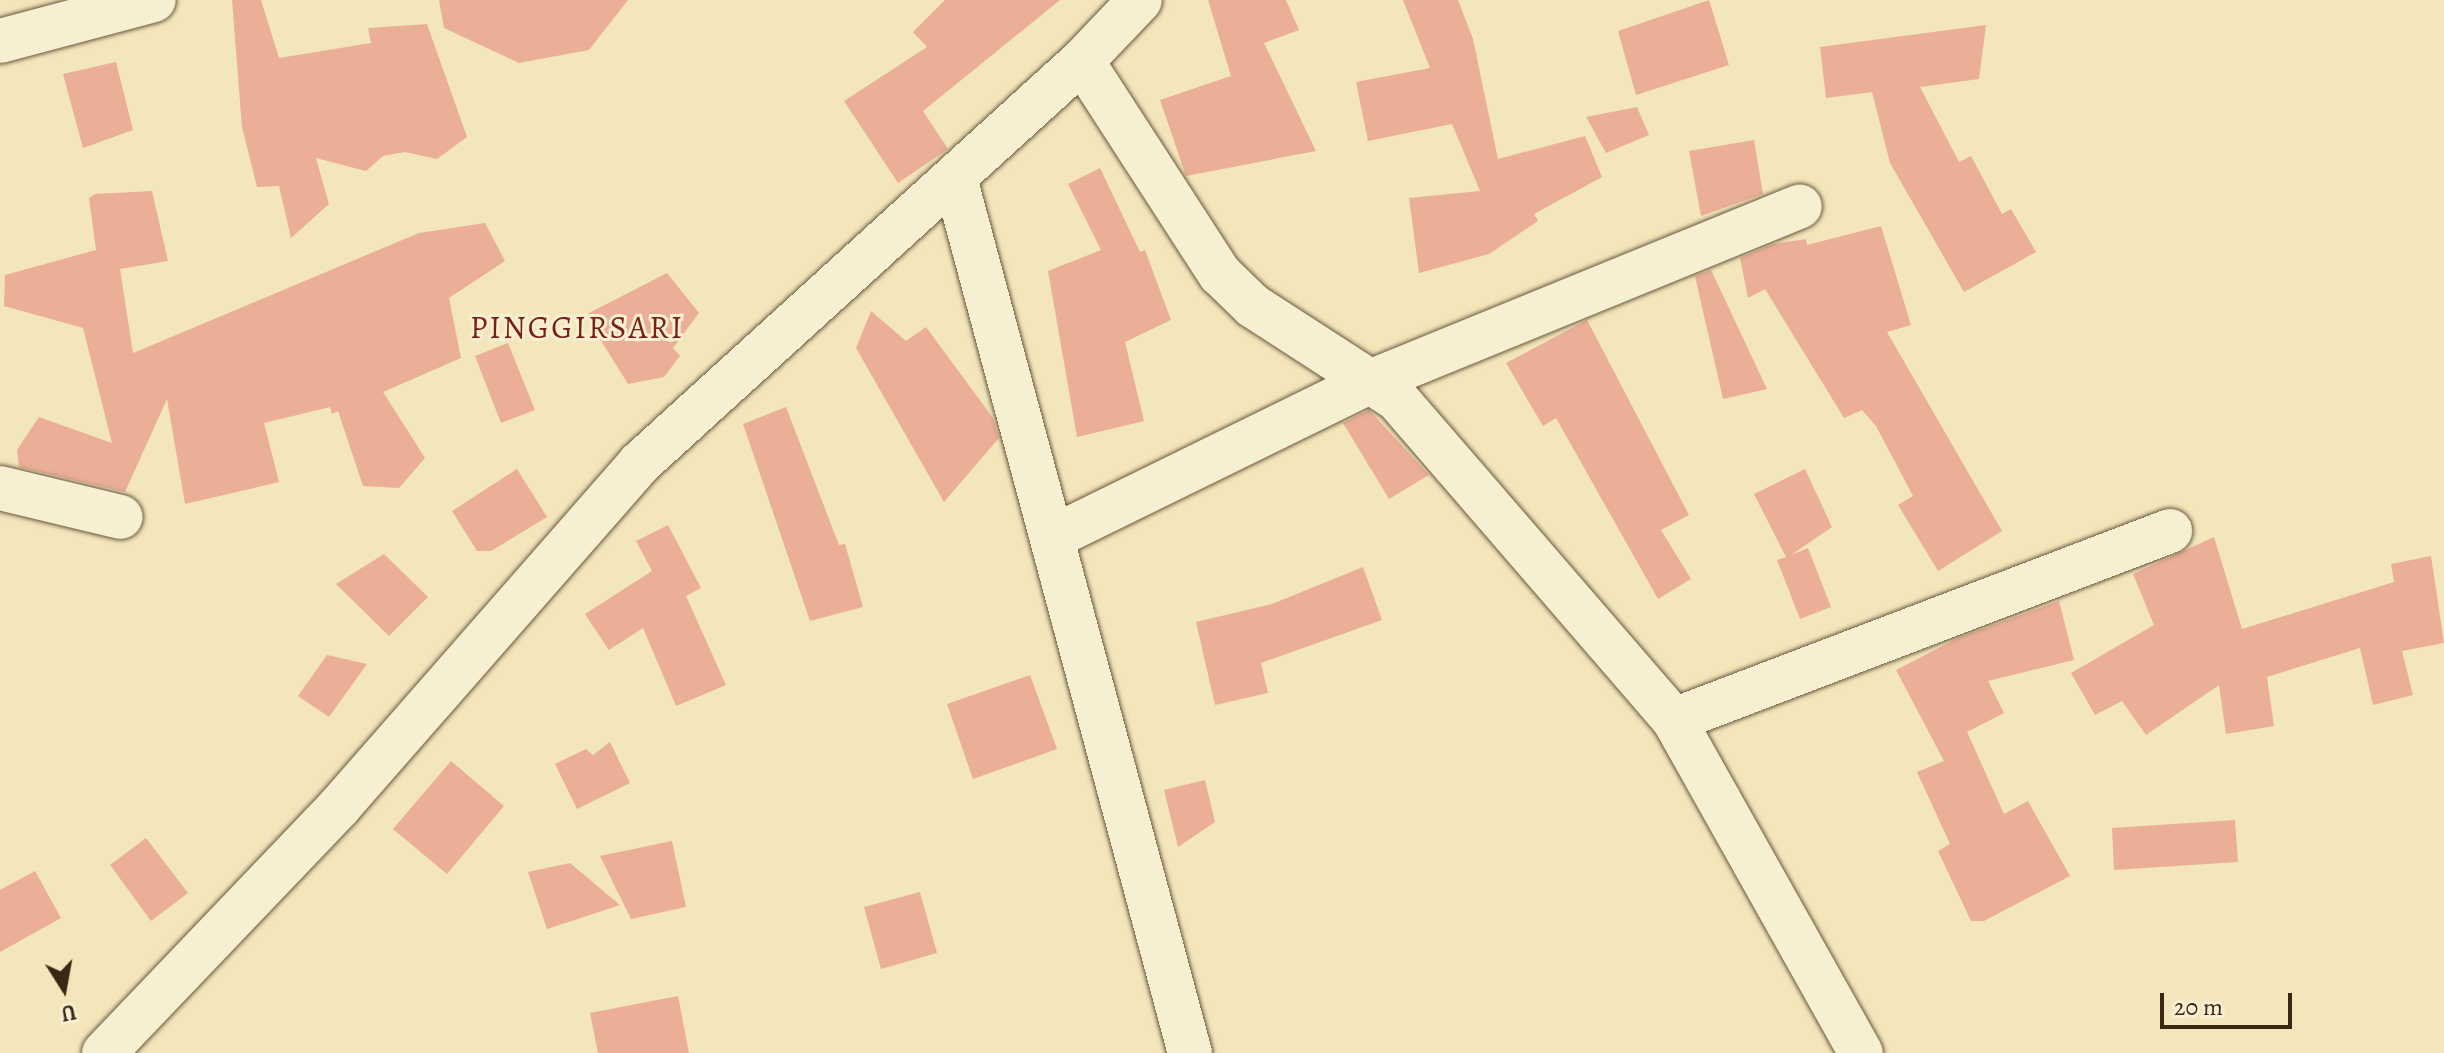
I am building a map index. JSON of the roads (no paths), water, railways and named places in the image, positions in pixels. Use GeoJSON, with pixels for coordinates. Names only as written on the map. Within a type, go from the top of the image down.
{"type":"FeatureCollection","features":[{"type":"Feature","properties":{"kind":"street"},"geometry":{"type":"LineString","coordinates":[[0,41],[154,0]]}},
{"type":"Feature","properties":{"kind":"street"},"geometry":{"type":"LineString","coordinates":[[104,1053],[339,807],[640,463],[1082,61],[1140,0]]}},
{"type":"Feature","properties":{"kind":"street"},"geometry":{"type":"LineString","coordinates":[[1082,61],[1220,274],[1253,306],[1397,399],[1674,720],[1861,1053]]}},
{"type":"Feature","properties":{"kind":"street"},"geometry":{"type":"LineString","coordinates":[[955,178],[1055,536],[1190,1053]]}},
{"type":"Feature","properties":{"kind":"street"},"geometry":{"type":"LineString","coordinates":[[1055,536],[1372,381],[1800,206]]}},
{"type":"Feature","properties":{"kind":"street"},"geometry":{"type":"LineString","coordinates":[[0,488],[121,517]]}},
{"type":"Feature","properties":{"kind":"street"},"geometry":{"type":"LineString","coordinates":[[1674,720],[2170,531]]}},
{"type":"Feature","properties":{"kind":"district","name":"PINGGIRSARI"},"geometry":{"type":"Point","coordinates":[577,327]}}]}
